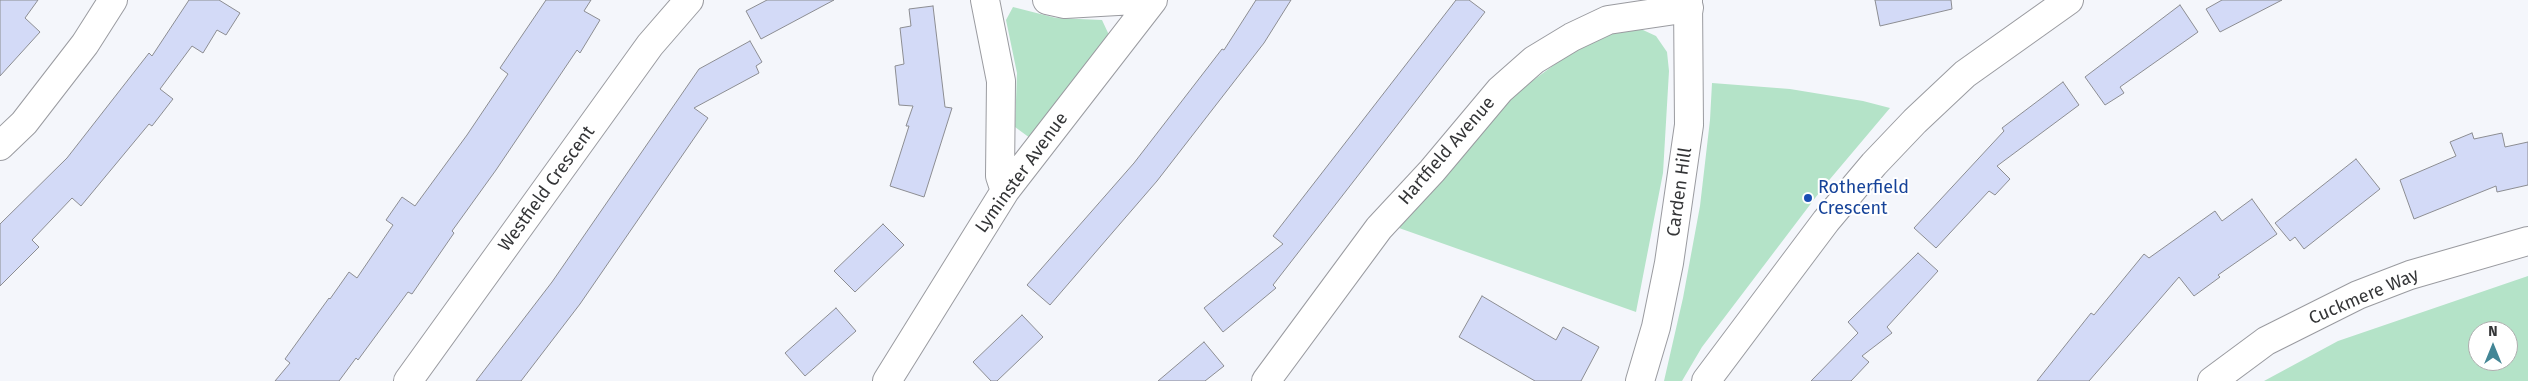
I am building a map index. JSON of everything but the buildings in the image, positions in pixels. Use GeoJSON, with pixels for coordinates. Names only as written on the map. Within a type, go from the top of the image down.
{"type":"FeatureCollection","features":[{"type":"Feature","properties":{"kind":"street"},"geometry":{"type":"LineString","coordinates":[[0,146],[24,123],[85,44],[113,0]]}},
{"type":"Feature","properties":{"kind":"street","name":"Westfield Crescent"},"geometry":{"type":"LineString","coordinates":[[408,381],[650,45],[689,0]]}},
{"type":"Feature","properties":{"kind":"street"},"geometry":{"type":"LineString","coordinates":[[986,0],[1001,81],[1000,176],[1005,191]]}},
{"type":"Feature","properties":{"kind":"street"},"geometry":{"type":"LineString","coordinates":[[1047,0],[1065,4],[1135,0],[1150,3]]}},
{"type":"Feature","properties":{"kind":"street"},"geometry":{"type":"LineString","coordinates":[[1706,381],[1826,221],[1874,164],[1915,121],[1965,74],[2069,0]]}},
{"type":"Feature","properties":{"kind":"street","name":"Lyminster Avenue"},"geometry":{"type":"LineString","coordinates":[[888,381],[1005,191],[1150,3]]}},
{"type":"Feature","properties":{"kind":"street","name":"Hartfield Avenue"},"geometry":{"type":"LineString","coordinates":[[1266,381],[1379,228],[1432,171],[1500,90],[1534,60],[1572,37],[1608,20],[1688,4]]}},
{"type":"Feature","properties":{"kind":"street","name":"Carden Hill"},"geometry":{"type":"LineString","coordinates":[[1640,381],[1658,319],[1681,192],[1689,125],[1688,4]]}},
{"type":"Feature","properties":{"kind":"street","name":"Cuckmere Way"},"geometry":{"type":"LineString","coordinates":[[2212,381],[2266,342],[2358,295],[2410,275],[2528,241]]}},
{"type":"Feature","properties":{"kind":"green space"},"geometry":{"type":"Polygon","coordinates":[[[1013,7],[1056,18],[1102,20],[1109,35],[1030,138],[1015,127],[1017,73],[1006,20],[1013,7]]]}},
{"type":"Feature","properties":{"kind":"green space"},"geometry":{"type":"Polygon","coordinates":[[[1620,30],[1643,30],[1656,36],[1667,52],[1669,71],[1663,173],[1636,312],[1399,228],[1516,93],[1562,59],[1594,41],[1620,30]]]}},
{"type":"Feature","properties":{"kind":"green space"},"geometry":{"type":"Polygon","coordinates":[[[1712,83],[1790,89],[1863,101],[1890,108],[1825,185],[1702,347],[1682,381],[1664,381],[1683,298],[1700,206],[1710,120],[1712,83]]]}},
{"type":"Feature","properties":{"kind":"green space"},"geometry":{"type":"Polygon","coordinates":[[[2528,276],[2528,381],[2264,381],[2338,341],[2528,276]]]}},
{"type":"Feature","properties":{"kind":"place","name":"Rotherfield Crescent"},"geometry":{"type":"Point","coordinates":[1808,198]}}]}
